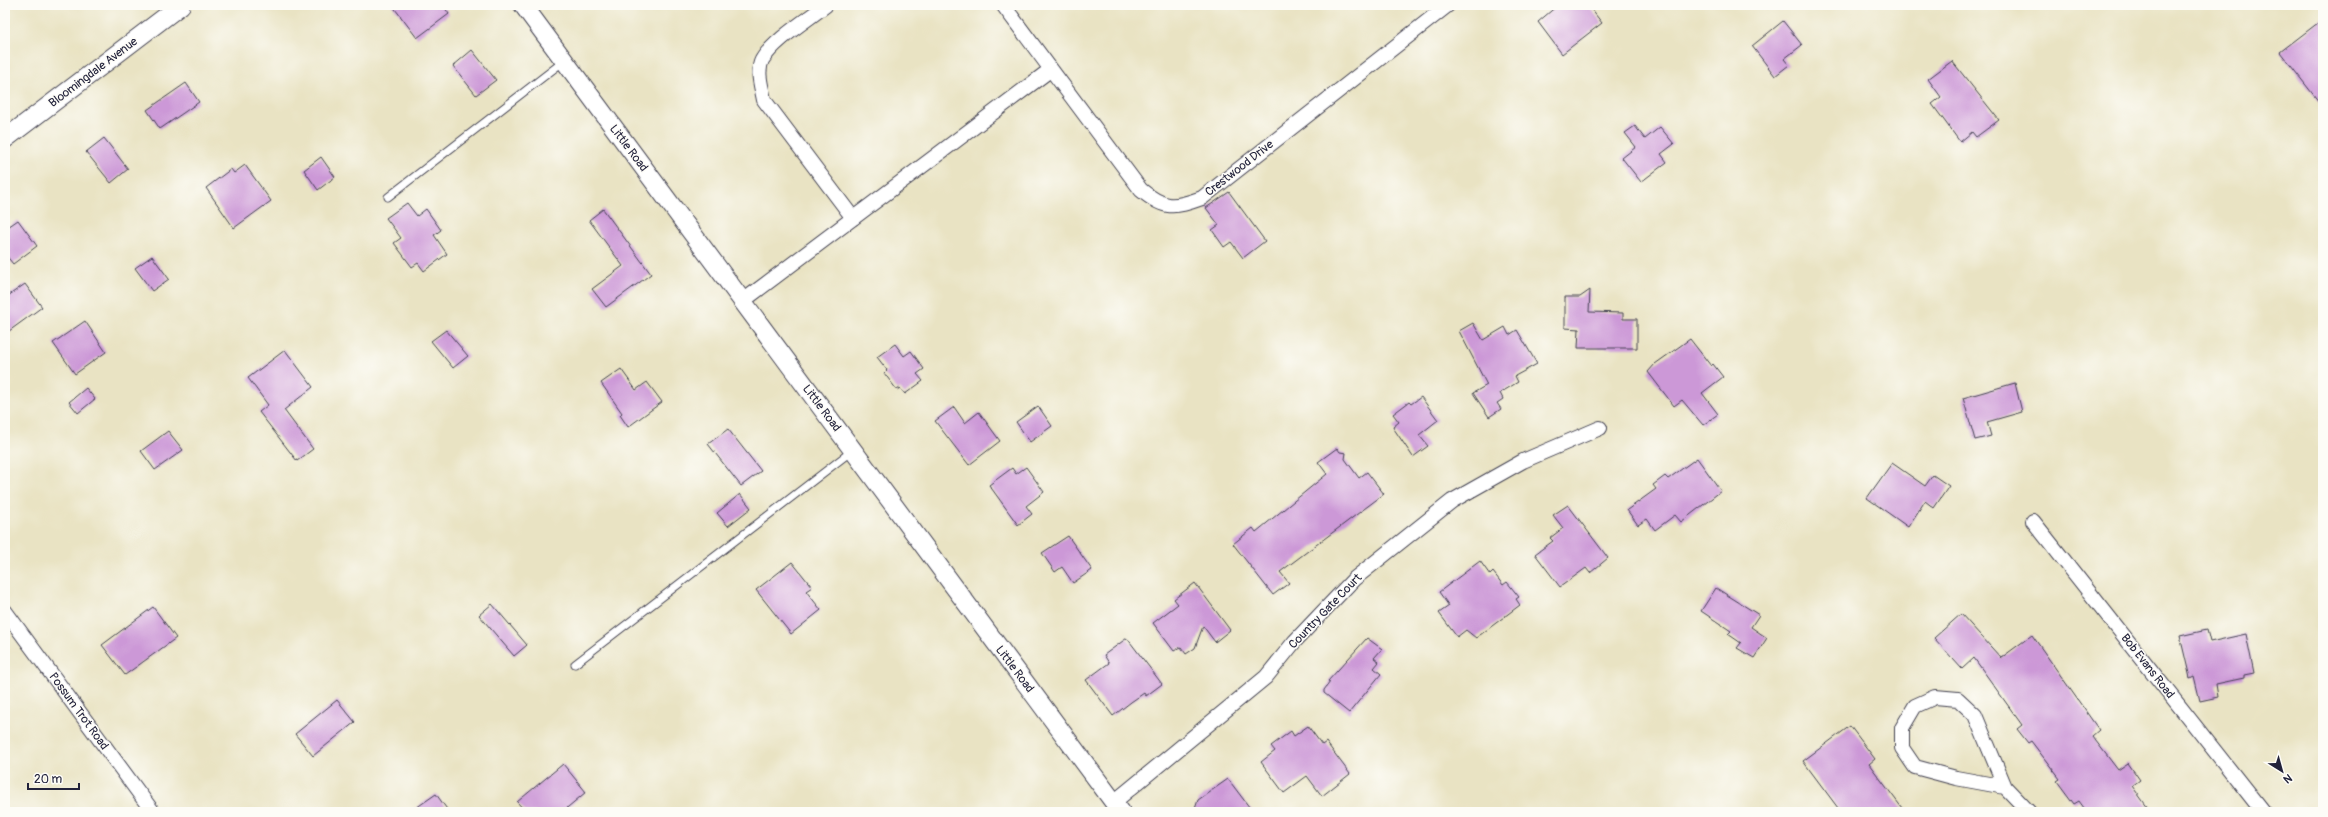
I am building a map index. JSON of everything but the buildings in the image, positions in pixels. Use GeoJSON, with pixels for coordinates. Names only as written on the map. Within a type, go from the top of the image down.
{"type":"FeatureCollection","features":[{"type":"Feature","properties":{"kind":"street","name":"Bloomingdale Avenue"},"geometry":{"type":"LineString","coordinates":[[5,139],[182,5]]}},
{"type":"Feature","properties":{"kind":"street","name":"Little Road"},"geometry":{"type":"LineString","coordinates":[[523,5],[1118,807]]}},
{"type":"Feature","properties":{"kind":"street"},"geometry":{"type":"LineString","coordinates":[[826,5],[778,43],[762,61],[759,77],[764,100],[853,218]]}},
{"type":"Feature","properties":{"kind":"street","name":"Crestwood Drive"},"geometry":{"type":"LineString","coordinates":[[1003,5],[1141,190],[1157,204],[1180,206],[1202,198],[1448,5]]}},
{"type":"Feature","properties":{"kind":"street"},"geometry":{"type":"LineString","coordinates":[[743,301],[1050,70]]}},
{"type":"Feature","properties":{"kind":"street","name":"Country Gate Court"},"geometry":{"type":"LineString","coordinates":[[1118,807],[1266,677],[1295,641],[1354,579],[1452,501],[1523,461],[1600,428]]}},
{"type":"Feature","properties":{"kind":"street","name":"Bob Evans Road"},"geometry":{"type":"LineString","coordinates":[[2033,520],[2263,812]]}},
{"type":"Feature","properties":{"kind":"street","name":"Possum Trot Road"},"geometry":{"type":"LineString","coordinates":[[5,611],[153,812]]}},
{"type":"Feature","properties":{"kind":"street"},"geometry":{"type":"LineString","coordinates":[[2005,787],[1956,778],[1915,767],[1902,748],[1902,728],[1915,706],[1935,697],[1958,699],[1975,715],[2005,787],[2029,812]]}},
{"type":"Feature","properties":{"kind":"lane"},"geometry":{"type":"LineString","coordinates":[[388,197],[564,60]]}},
{"type":"Feature","properties":{"kind":"lane"},"geometry":{"type":"LineString","coordinates":[[575,664],[853,450]]}}]}
